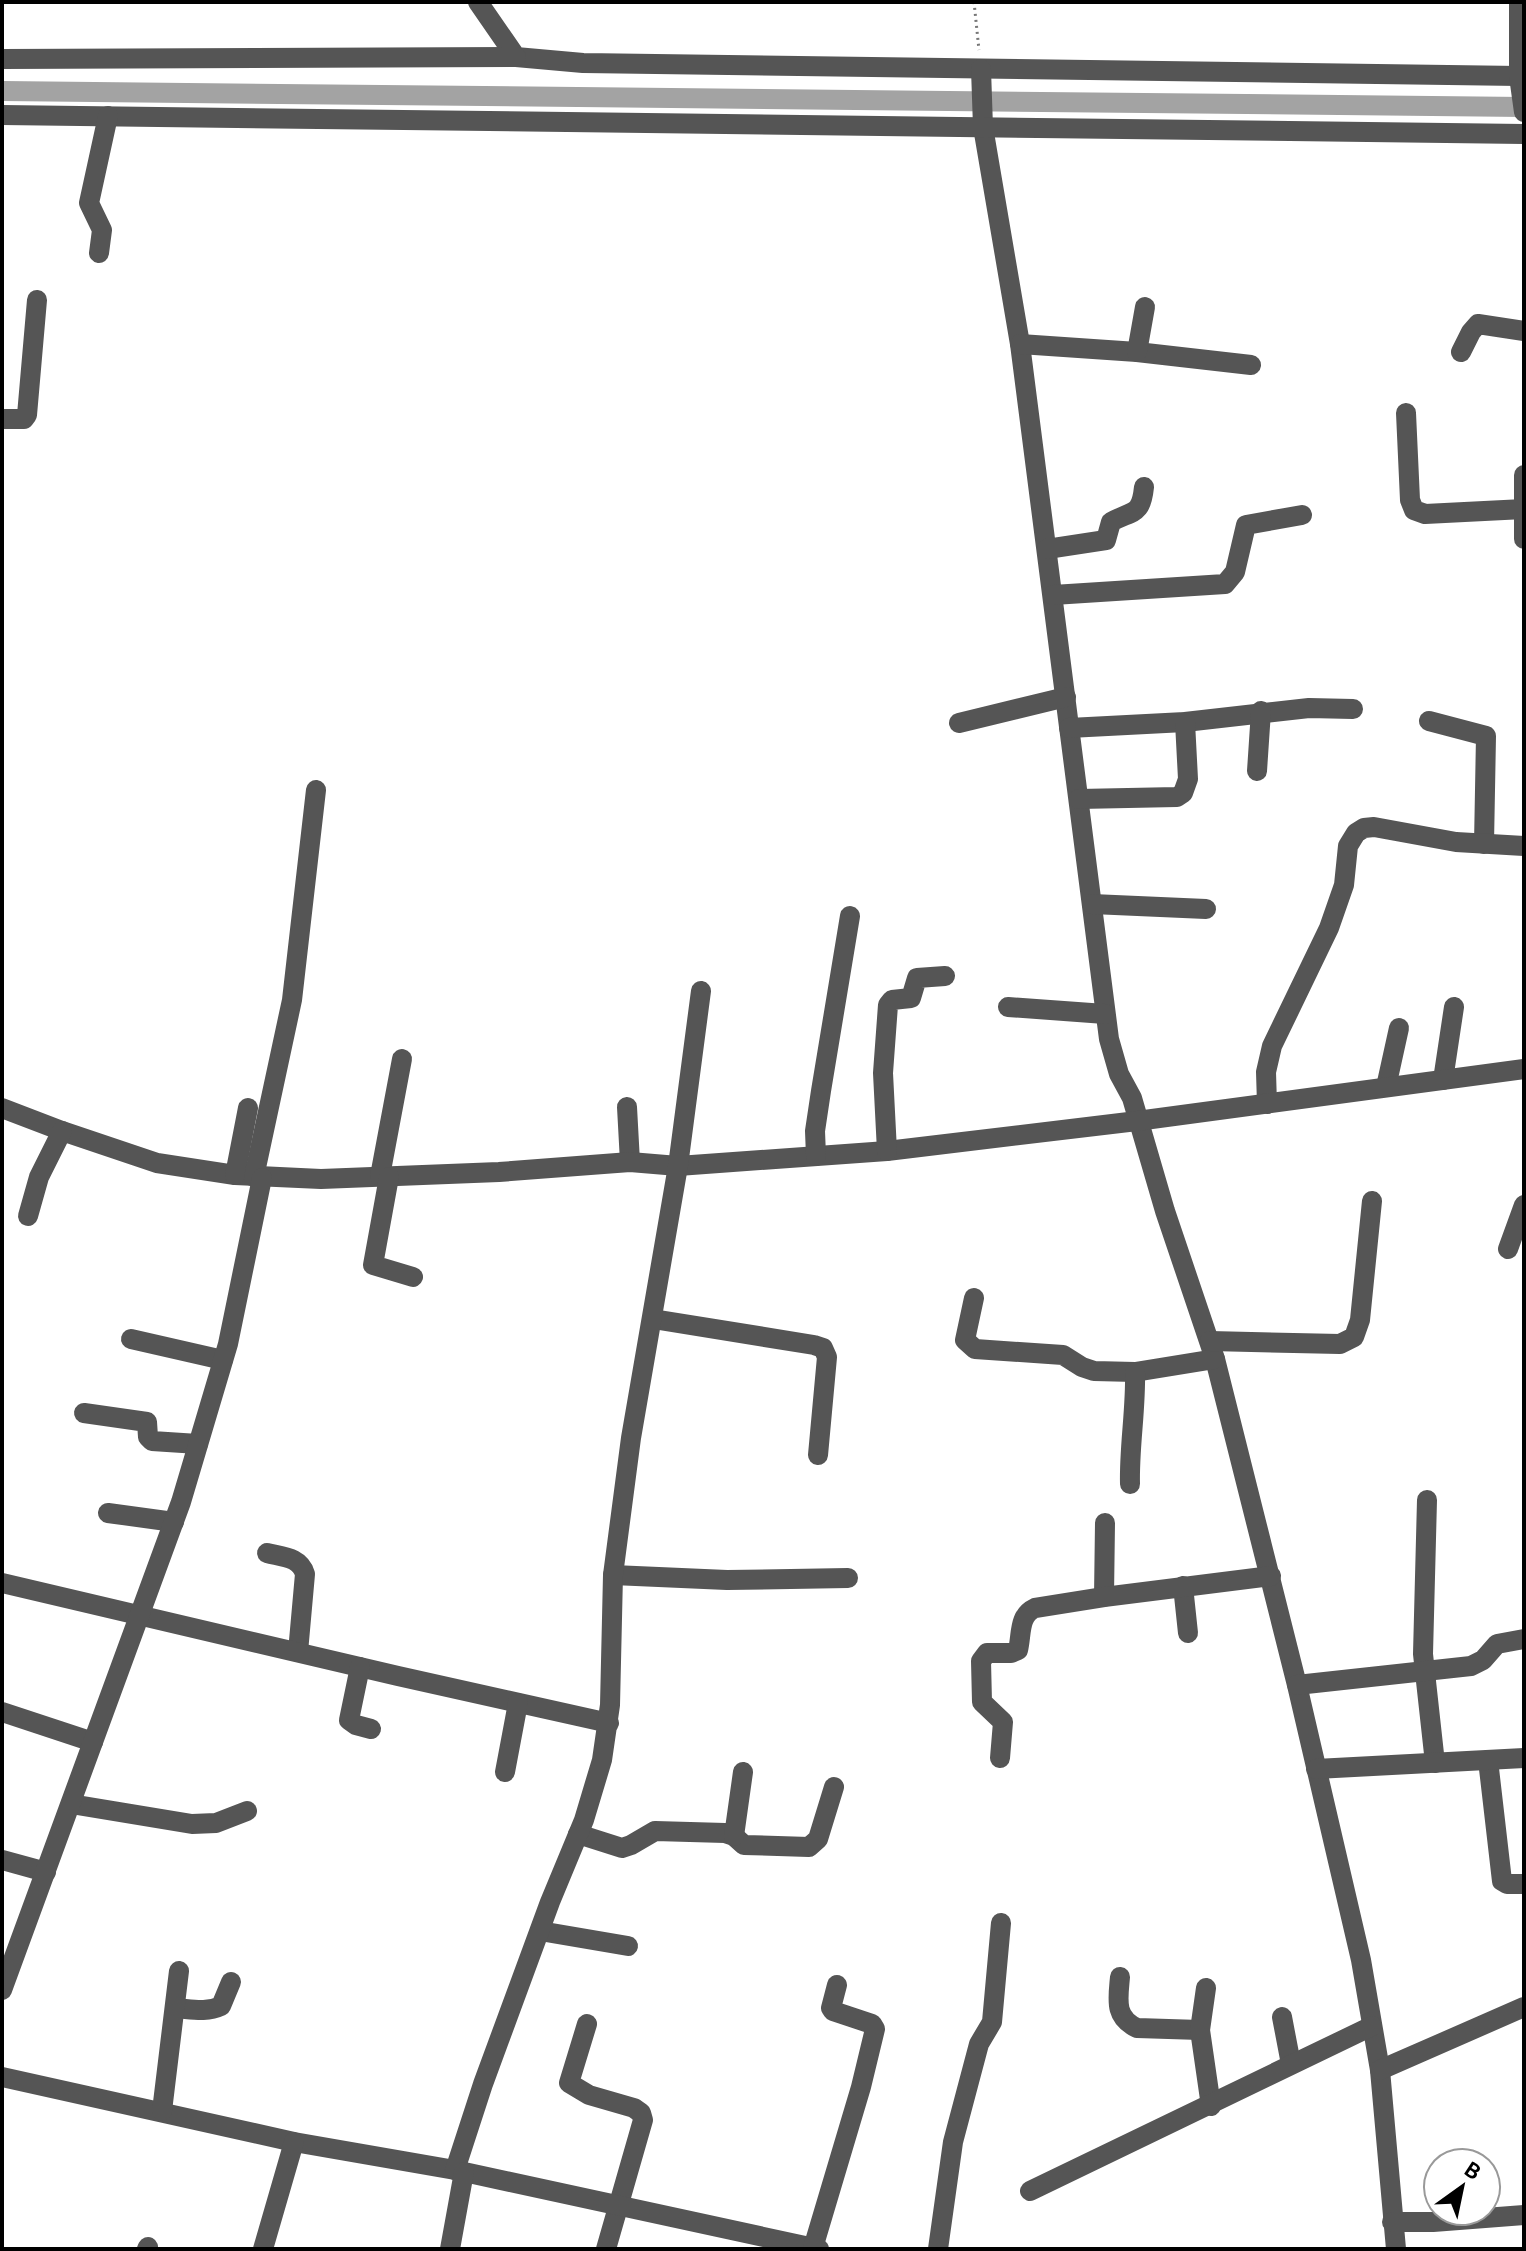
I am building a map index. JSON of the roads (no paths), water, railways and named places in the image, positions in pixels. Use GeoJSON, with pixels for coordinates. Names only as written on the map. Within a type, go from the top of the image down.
{"type":"FeatureCollection","features":[{"type":"Feature","properties":{"kind":"street"},"geometry":{"type":"LineString","coordinates":[[478,2],[516,57]]}},
{"type":"Feature","properties":{"kind":"street"},"geometry":{"type":"LineString","coordinates":[[1519,2],[1524,112]]}},
{"type":"Feature","properties":{"kind":"street"},"geometry":{"type":"LineString","coordinates":[[2,59],[516,57],[583,63],[951,67],[979,73],[1521,80]]}},
{"type":"Feature","properties":{"kind":"street"},"geometry":{"type":"LineString","coordinates":[[979,73],[982,121],[1020,344],[1105,1014],[1119,1074],[1132,1098],[1212,1350],[1297,1685],[1361,1960],[1380,2070],[1396,2249]]}},
{"type":"Feature","properties":{"kind":"street"},"geometry":{"type":"LineString","coordinates":[[2,115],[982,121],[1524,134]]}},
{"type":"Feature","properties":{"kind":"street"},"geometry":{"type":"LineString","coordinates":[[99,253],[102,230],[89,203],[108,116]]}},
{"type":"Feature","properties":{"kind":"street"},"geometry":{"type":"LineString","coordinates":[[2,419],[18,421],[27,415],[37,300]]}},
{"type":"Feature","properties":{"kind":"street"},"geometry":{"type":"LineString","coordinates":[[1137,352],[1145,307]]}},
{"type":"Feature","properties":{"kind":"street"},"geometry":{"type":"LineString","coordinates":[[1461,352],[1478,324],[1524,331]]}},
{"type":"Feature","properties":{"kind":"street"},"geometry":{"type":"LineString","coordinates":[[1020,344],[1137,352],[1251,365]]}},
{"type":"Feature","properties":{"kind":"street"},"geometry":{"type":"LineString","coordinates":[[1406,413],[1410,500],[1414,510],[1425,514],[1524,509]]}},
{"type":"Feature","properties":{"kind":"street"},"geometry":{"type":"LineString","coordinates":[[1524,475],[1524,539]]}},
{"type":"Feature","properties":{"kind":"street"},"geometry":{"type":"LineString","coordinates":[[1047,549],[1106,540],[1111,522],[1140,507],[1144,487]]}},
{"type":"Feature","properties":{"kind":"street"},"geometry":{"type":"LineString","coordinates":[[1053,595],[1225,584],[1235,572],[1246,525],[1302,515]]}},
{"type":"Feature","properties":{"kind":"street"},"geometry":{"type":"LineString","coordinates":[[959,723],[1066,697]]}},
{"type":"Feature","properties":{"kind":"street"},"geometry":{"type":"LineString","coordinates":[[1069,728],[1185,722],[1261,711],[1353,709]]}},
{"type":"Feature","properties":{"kind":"street"},"geometry":{"type":"LineString","coordinates":[[1257,771],[1261,711]]}},
{"type":"Feature","properties":{"kind":"street"},"geometry":{"type":"LineString","coordinates":[[1429,721],[1486,736],[1484,844]]}},
{"type":"Feature","properties":{"kind":"street"},"geometry":{"type":"LineString","coordinates":[[1079,799],[1177,797],[1183,793],[1188,779],[1185,722]]}},
{"type":"Feature","properties":{"kind":"street"},"geometry":{"type":"LineString","coordinates":[[2,1990],[174,1522],[223,1360],[250,1177],[292,1000],[316,790]]}},
{"type":"Feature","properties":{"kind":"street"},"geometry":{"type":"LineString","coordinates":[[1267,1104],[1266,1072],[1272,1046],[1329,928],[1344,885],[1351,838],[1364,828],[1374,827],[1429,838],[1524,846]]}},
{"type":"Feature","properties":{"kind":"street"},"geometry":{"type":"LineString","coordinates":[[1092,904],[1206,909]]}},
{"type":"Feature","properties":{"kind":"street"},"geometry":{"type":"LineString","coordinates":[[816,1156],[815,1131],[850,916]]}},
{"type":"Feature","properties":{"kind":"street"},"geometry":{"type":"LineString","coordinates":[[887,1151],[883,1073],[888,1005],[892,1000],[911,998],[917,978],[945,976]]}},
{"type":"Feature","properties":{"kind":"street"},"geometry":{"type":"LineString","coordinates":[[450,2249],[460,2171],[483,2084],[578,1834],[602,1760],[609,1723],[613,1575],[631,1438],[678,1166],[701,991]]}},
{"type":"Feature","properties":{"kind":"street"},"geometry":{"type":"LineString","coordinates":[[1008,1007],[1105,1014]]}},
{"type":"Feature","properties":{"kind":"street"},"geometry":{"type":"LineString","coordinates":[[1443,1080],[1454,1007]]}},
{"type":"Feature","properties":{"kind":"street"},"geometry":{"type":"LineString","coordinates":[[1386,1087],[1399,1028]]}},
{"type":"Feature","properties":{"kind":"street"},"geometry":{"type":"LineString","coordinates":[[402,1059],[373,1265],[413,1277]]}},
{"type":"Feature","properties":{"kind":"street"},"geometry":{"type":"LineString","coordinates":[[2,1108],[157,1163],[250,1177],[321,1179],[575,1168],[630,1162],[678,1166],[887,1151],[1524,1069]]}},
{"type":"Feature","properties":{"kind":"street"},"geometry":{"type":"LineString","coordinates":[[627,1107],[630,1162]]}},
{"type":"Feature","properties":{"kind":"street"},"geometry":{"type":"LineString","coordinates":[[248,1108],[250,1177]]}},
{"type":"Feature","properties":{"kind":"street"},"geometry":{"type":"LineString","coordinates":[[28,1216],[39,1177],[62,1131]]}},
{"type":"Feature","properties":{"kind":"street"},"geometry":{"type":"LineString","coordinates":[[974,1298],[965,1340],[970,1347],[1063,1355],[1088,1370],[1135,1372],[1212,1350],[1340,1344],[1354,1337],[1360,1320],[1372,1201]]}},
{"type":"Feature","properties":{"kind":"street"},"geometry":{"type":"LineString","coordinates":[[1508,1249],[1524,1205]]}},
{"type":"Feature","properties":{"kind":"street"},"geometry":{"type":"LineString","coordinates":[[653,1319],[823,1348],[827,1357],[818,1455]]}},
{"type":"Feature","properties":{"kind":"street"},"geometry":{"type":"LineString","coordinates":[[131,1339],[223,1360]]}},
{"type":"Feature","properties":{"kind":"street"},"geometry":{"type":"LineString","coordinates":[[1130,1484],[1135,1372]]}},
{"type":"Feature","properties":{"kind":"street"},"geometry":{"type":"LineString","coordinates":[[84,1413],[147,1422],[148,1437],[152,1441],[198,1444]]}},
{"type":"Feature","properties":{"kind":"street"},"geometry":{"type":"LineString","coordinates":[[1427,1500],[1423,1654],[1435,1763]]}},
{"type":"Feature","properties":{"kind":"street"},"geometry":{"type":"LineString","coordinates":[[108,1513],[174,1522]]}},
{"type":"Feature","properties":{"kind":"street"},"geometry":{"type":"LineString","coordinates":[[1104,1597],[1105,1523]]}},
{"type":"Feature","properties":{"kind":"street"},"geometry":{"type":"LineString","coordinates":[[267,1553],[295,1560],[302,1565],[305,1574],[298,1652]]}},
{"type":"Feature","properties":{"kind":"street"},"geometry":{"type":"LineString","coordinates":[[613,1575],[727,1580],[848,1578]]}},
{"type":"Feature","properties":{"kind":"street"},"geometry":{"type":"LineString","coordinates":[[1000,1758],[1003,1722],[982,1702],[981,1661],[983,1655],[1015,1652],[1019,1646],[1024,1615],[1030,1611],[1104,1597],[1271,1576]]}},
{"type":"Feature","properties":{"kind":"street"},"geometry":{"type":"LineString","coordinates":[[2,1583],[609,1723]]}},
{"type":"Feature","properties":{"kind":"street"},"geometry":{"type":"LineString","coordinates":[[1183,1586],[1188,1633]]}},
{"type":"Feature","properties":{"kind":"street"},"geometry":{"type":"LineString","coordinates":[[1297,1685],[1478,1664],[1497,1644],[1524,1639]]}},
{"type":"Feature","properties":{"kind":"street"},"geometry":{"type":"LineString","coordinates":[[360,1667],[349,1720],[371,1729]]}},
{"type":"Feature","properties":{"kind":"street"},"geometry":{"type":"LineString","coordinates":[[505,1772],[518,1703]]}},
{"type":"Feature","properties":{"kind":"street"},"geometry":{"type":"LineString","coordinates":[[2,1712],[93,1742]]}},
{"type":"Feature","properties":{"kind":"street"},"geometry":{"type":"LineString","coordinates":[[1316,1769],[1524,1758]]}},
{"type":"Feature","properties":{"kind":"street"},"geometry":{"type":"LineString","coordinates":[[1488,1760],[1502,1881],[1524,1884]]}},
{"type":"Feature","properties":{"kind":"street"},"geometry":{"type":"LineString","coordinates":[[734,1836],[743,1772]]}},
{"type":"Feature","properties":{"kind":"street"},"geometry":{"type":"LineString","coordinates":[[578,1834],[622,1848],[655,1831],[725,1833],[744,1845],[813,1845],[818,1839],[834,1787]]}},
{"type":"Feature","properties":{"kind":"street"},"geometry":{"type":"LineString","coordinates":[[71,1804],[192,1824],[216,1823],[247,1811]]}},
{"type":"Feature","properties":{"kind":"street"},"geometry":{"type":"LineString","coordinates":[[2,1860],[46,1872]]}},
{"type":"Feature","properties":{"kind":"street"},"geometry":{"type":"LineString","coordinates":[[938,2249],[953,2142],[979,2044],[992,2022],[1001,1923]]}},
{"type":"Feature","properties":{"kind":"street"},"geometry":{"type":"LineString","coordinates":[[540,1931],[628,1946]]}},
{"type":"Feature","properties":{"kind":"street"},"geometry":{"type":"LineString","coordinates":[[162,2111],[179,1971]]}},
{"type":"Feature","properties":{"kind":"street"},"geometry":{"type":"LineString","coordinates":[[1120,1977],[1119,2014],[1128,2024],[1137,2028],[1200,2030]]}},
{"type":"Feature","properties":{"kind":"street"},"geometry":{"type":"LineString","coordinates":[[175,2008],[208,2010],[221,2006],[231,1982]]}},
{"type":"Feature","properties":{"kind":"street"},"geometry":{"type":"LineString","coordinates":[[2,2077],[294,2142],[460,2171],[816,2248],[875,2029],[872,2024],[833,2011],[831,2008],[837,1985]]}},
{"type":"Feature","properties":{"kind":"street"},"geometry":{"type":"LineString","coordinates":[[1206,1988],[1200,2030],[1211,2106]]}},
{"type":"Feature","properties":{"kind":"street"},"geometry":{"type":"LineString","coordinates":[[1380,2070],[1524,2007]]}},
{"type":"Feature","properties":{"kind":"street"},"geometry":{"type":"LineString","coordinates":[[1282,2017],[1291,2064]]}},
{"type":"Feature","properties":{"kind":"street"},"geometry":{"type":"LineString","coordinates":[[587,2024],[569,2083],[589,2095],[634,2108],[643,2120],[606,2249]]}},
{"type":"Feature","properties":{"kind":"street"},"geometry":{"type":"LineString","coordinates":[[1030,2191],[1372,2026]]}},
{"type":"Feature","properties":{"kind":"street"},"geometry":{"type":"LineString","coordinates":[[263,2249],[294,2142]]}},
{"type":"Feature","properties":{"kind":"street"},"geometry":{"type":"LineString","coordinates":[[1392,2222],[1524,2215]]}},
{"type":"Feature","properties":{"kind":"waterway"},"geometry":{"type":"LineString","coordinates":[[2,91],[1524,107]]}}]}
